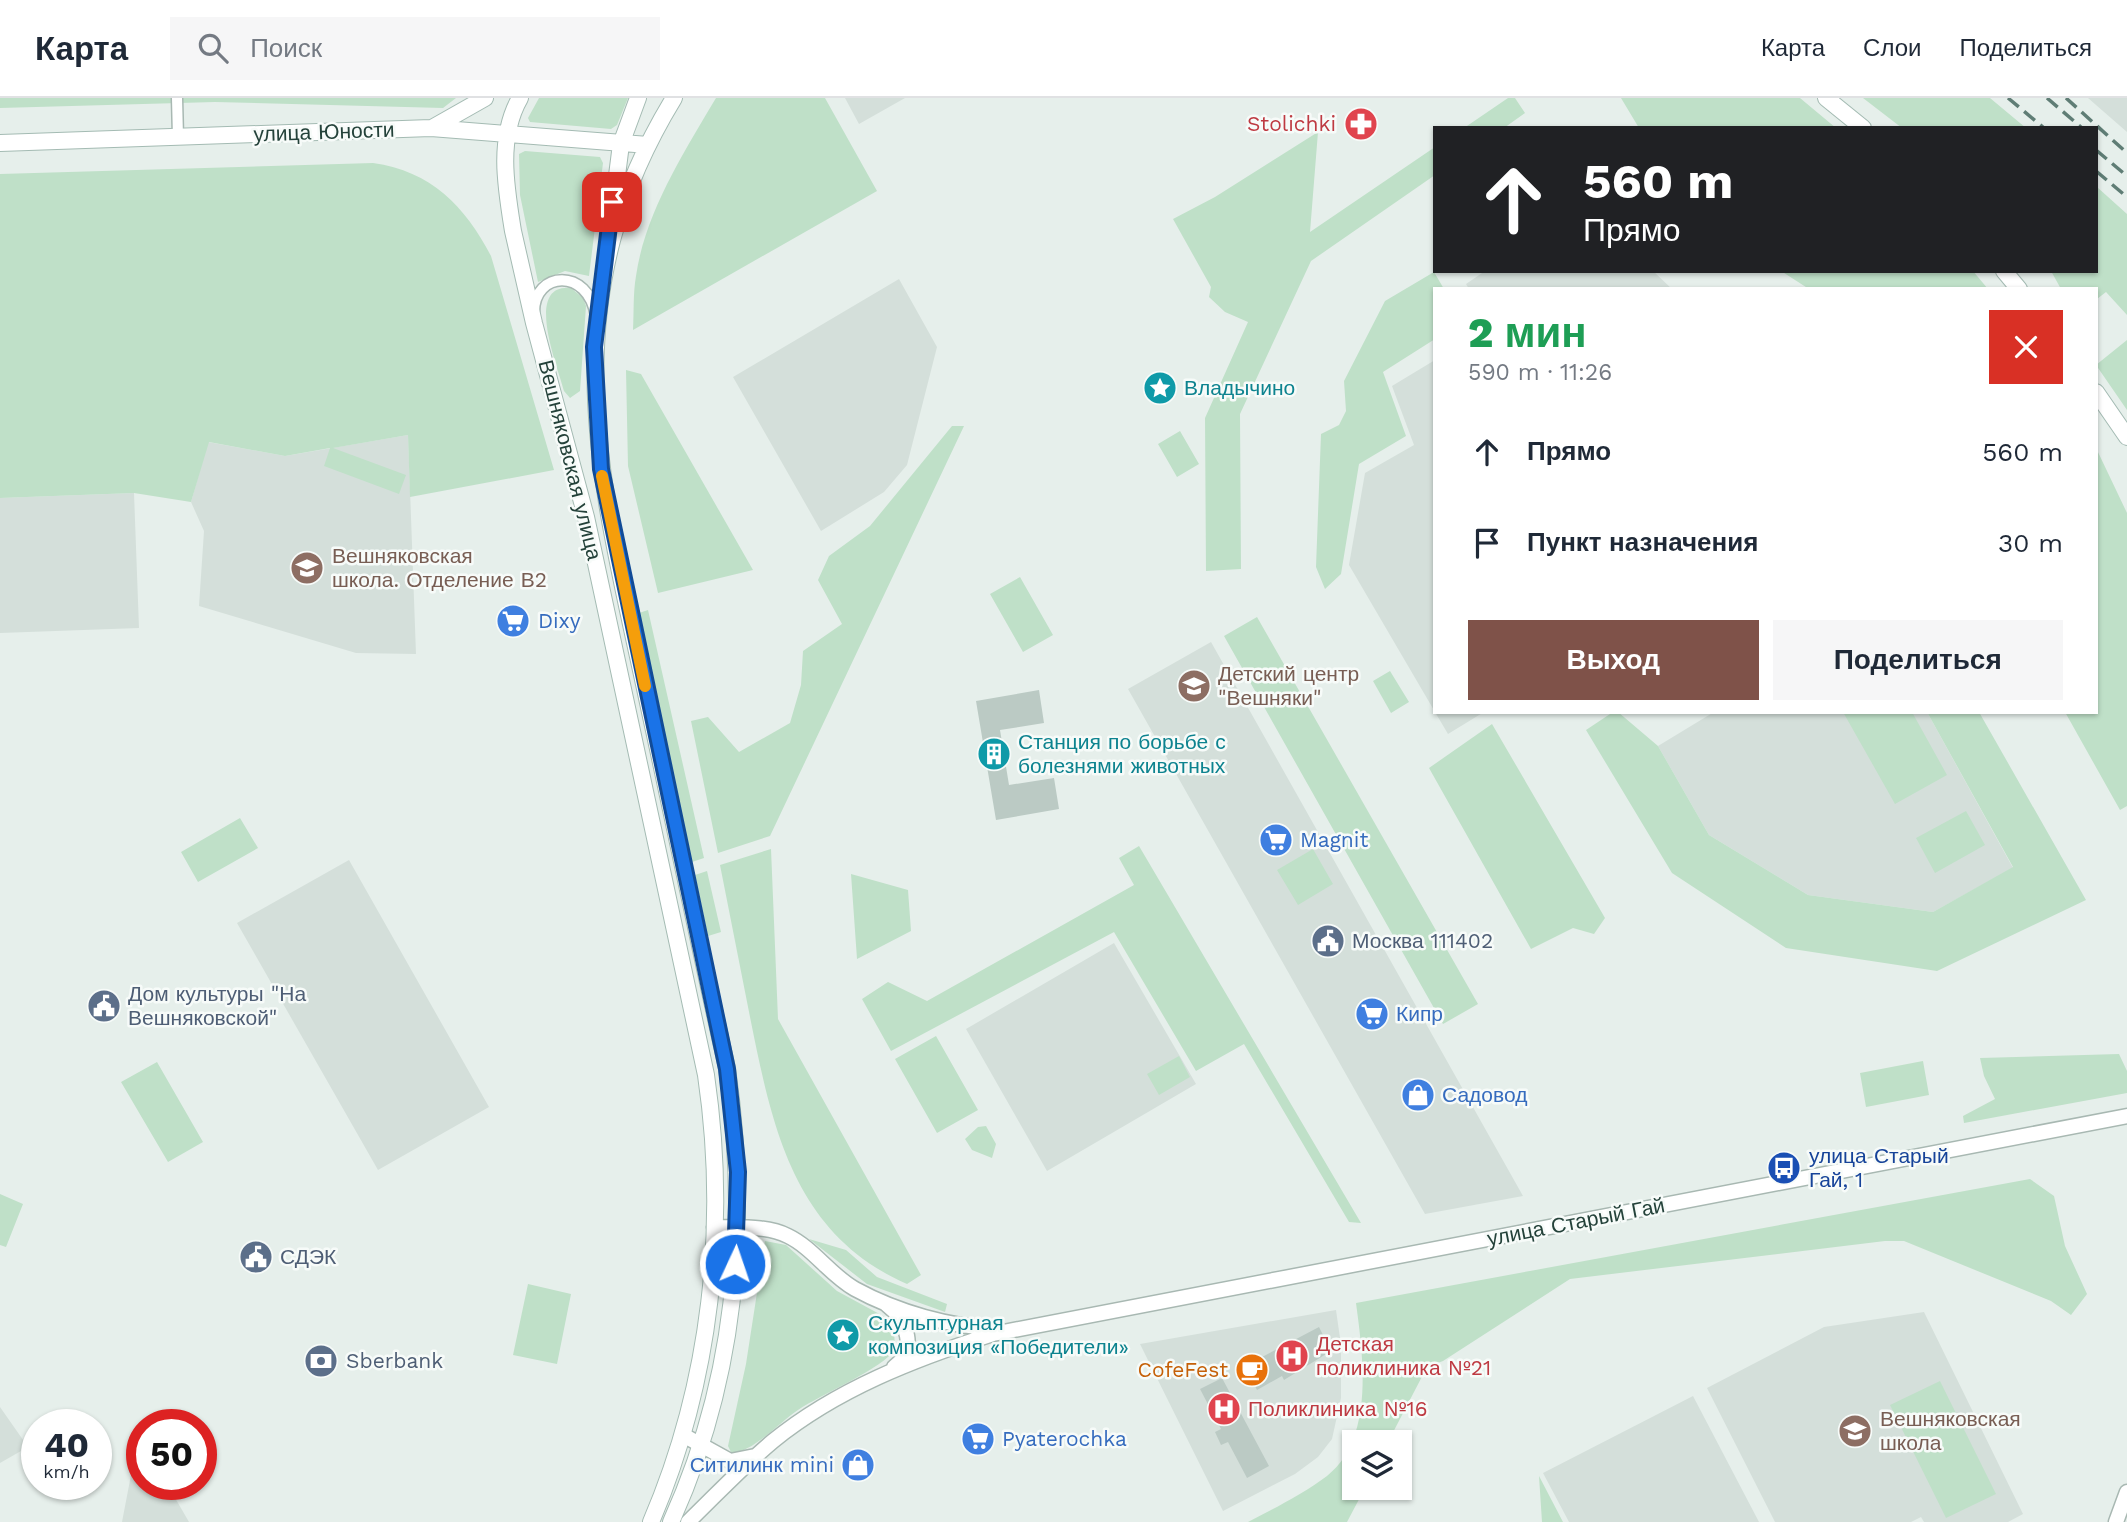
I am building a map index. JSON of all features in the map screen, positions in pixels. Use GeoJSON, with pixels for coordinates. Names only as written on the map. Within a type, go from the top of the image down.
{"type":"FeatureCollection","features":[{"type":"Feature","properties":{"kind":"main road"},"geometry":{"type":"LineString","coordinates":[[431,128],[485,98]]}},
{"type":"Feature","properties":{"kind":"main road","name":"Вешняковская улица"},"geometry":{"type":"LineString","coordinates":[[520,98],[506,135],[507,196],[534,323],[586,517],[711,1106],[716,1171],[704,1346],[683,1436],[651,1522]]}},
{"type":"Feature","properties":{"kind":"main road"},"geometry":{"type":"LineString","coordinates":[[608,254],[621,144],[638,98]]}},
{"type":"Feature","properties":{"kind":"main road","name":"Вешняковская улица"},"geometry":{"type":"LineString","coordinates":[[671,1522],[702,1447],[724,1363],[737,1228],[736,1131],[727,1069],[605,495],[594,398],[597,319],[608,254],[620,213],[648,145],[674,98]]}},
{"type":"Feature","properties":{"kind":"main road"},"geometry":{"type":"LineString","coordinates":[[1826,98],[1861,126]]}},
{"type":"Feature","properties":{"kind":"main road","name":"улица Юности"},"geometry":{"type":"LineString","coordinates":[[0,144],[431,128],[648,145]]}},
{"type":"Feature","properties":{"kind":"main road"},"geometry":{"type":"LineString","coordinates":[[2006,273],[2016,287]]}},
{"type":"Feature","properties":{"kind":"main road"},"geometry":{"type":"LineString","coordinates":[[2098,395],[2127,437]]}},
{"type":"Feature","properties":{"kind":"street"},"geometry":{"type":"LineString","coordinates":[[177,98],[178,137]]}},
{"type":"Feature","properties":{"kind":"street"},"geometry":{"type":"LineString","coordinates":[[534,323],[534,306],[539,293],[547,286],[564,280],[582,285],[589,293],[597,319]]}},
{"type":"Feature","properties":{"kind":"street"},"geometry":{"type":"LineString","coordinates":[[685,977],[690,984],[698,985],[705,981],[706,973]]}},
{"type":"Feature","properties":{"kind":"street","name":"улица Старый Гай"},"geometry":{"type":"LineString","coordinates":[[688,1522],[759,1454],[805,1418],[887,1372],[949,1348],[1024,1327],[2127,1116]]}},
{"type":"Feature","properties":{"kind":"street","name":"улица Старый Гай"},"geometry":{"type":"LineString","coordinates":[[714,1227],[774,1230],[789,1236],[837,1277],[880,1301],[899,1317],[908,1339],[904,1358],[887,1372]]}},
{"type":"Feature","properties":{"kind":"street","name":"улица Старый Гай"},"geometry":{"type":"LineString","coordinates":[[880,1301],[952,1323],[980,1328],[1024,1327]]}},
{"type":"Feature","properties":{"kind":"street","name":"улица Старый Гай"},"geometry":{"type":"LineString","coordinates":[[683,1436],[730,1461],[744,1461],[759,1454]]}},
{"type":"Feature","properties":{"kind":"street"},"geometry":{"type":"LineString","coordinates":[[2116,1522],[2127,1492]]}},
{"type":"Feature","properties":{"kind":"shaded area"},"geometry":{"type":"Polygon","coordinates":[[[845,98],[905,98],[859,124],[845,98]]]}},
{"type":"Feature","properties":{"kind":"shaded area"},"geometry":{"type":"Polygon","coordinates":[[[2088,98],[2127,98],[2127,132],[2088,98]]]}},
{"type":"Feature","properties":{"kind":"shaded area"},"geometry":{"type":"Polygon","coordinates":[[[1482,273],[1655,273],[1670,287],[1468,287],[1466,284],[1482,273]]]}},
{"type":"Feature","properties":{"kind":"shaded area"},"geometry":{"type":"Polygon","coordinates":[[[899,279],[937,347],[907,465],[884,492],[821,531],[733,377],[899,279]]]}},
{"type":"Feature","properties":{"kind":"shaded area"},"geometry":{"type":"Polygon","coordinates":[[[1433,361],[1433,709],[1349,565],[1365,473],[1414,445],[1392,386],[1433,361]]]}},
{"type":"Feature","properties":{"kind":"shaded area","name":"Вешняковская школа. Отделение В2"},"geometry":{"type":"Polygon","coordinates":[[[408,435],[416,654],[356,653],[199,606],[204,531],[191,502],[208,442],[285,456],[408,435]]]}},
{"type":"Feature","properties":{"kind":"shaded area"},"geometry":{"type":"Polygon","coordinates":[[[134,493],[139,628],[0,633],[0,498],[134,493]]]}},
{"type":"Feature","properties":{"kind":"shaded area"},"geometry":{"type":"Polygon","coordinates":[[[1211,642],[1523,1196],[1425,1214],[1128,689],[1211,642]]]}},
{"type":"Feature","properties":{"kind":"shaded area"},"geometry":{"type":"Polygon","coordinates":[[[1436,714],[1481,714],[1448,734],[1436,714]]]}},
{"type":"Feature","properties":{"kind":"shaded area"},"geometry":{"type":"Polygon","coordinates":[[[1711,714],[1928,714],[2013,868],[1933,912],[1808,895],[1709,835],[1658,746],[1711,714]]]}},
{"type":"Feature","properties":{"kind":"shaded area"},"geometry":{"type":"Polygon","coordinates":[[[349,860],[489,1107],[378,1170],[237,923],[349,860]]]}},
{"type":"Feature","properties":{"kind":"shaded area"},"geometry":{"type":"Polygon","coordinates":[[[1114,943],[1196,1084],[1047,1171],[966,1029],[1114,943]]]}},
{"type":"Feature","properties":{"kind":"shaded area"},"geometry":{"type":"Polygon","coordinates":[[[1336,1310],[1341,1345],[1341,1398],[1332,1439],[1318,1457],[1295,1474],[1223,1511],[1140,1344],[1336,1310]]]}},
{"type":"Feature","properties":{"kind":"shaded area","name":"Вешняковская школа"},"geometry":{"type":"Polygon","coordinates":[[[1924,1312],[2023,1514],[2008,1522],[1924,1522],[1921,1517],[1911,1522],[1775,1522],[1707,1388],[1824,1327],[1924,1312]]]}},
{"type":"Feature","properties":{"kind":"shaded area"},"geometry":{"type":"Polygon","coordinates":[[[1693,1396],[1759,1522],[1569,1522],[1543,1473],[1693,1396]]]}},
{"type":"Feature","properties":{"kind":"shaded area"},"geometry":{"type":"Polygon","coordinates":[[[0,1407],[21,1437],[21,1451],[0,1463],[0,1407]]]}},
{"type":"Feature","properties":{"kind":"shaded area"},"geometry":{"type":"Polygon","coordinates":[[[126,1500],[176,1500],[189,1522],[122,1522],[126,1500]]]}},
{"type":"Feature","properties":{"kind":"green space"},"geometry":{"type":"Polygon","coordinates":[[[0,98],[456,98],[443,108],[215,102],[0,108],[0,98]]]}},
{"type":"Feature","properties":{"kind":"green space"},"geometry":{"type":"Polygon","coordinates":[[[539,98],[628,98],[617,125],[611,129],[530,122],[528,118],[539,98]]]}},
{"type":"Feature","properties":{"kind":"green space"},"geometry":{"type":"Polygon","coordinates":[[[716,98],[825,98],[877,191],[633,330],[635,282],[648,229],[667,184],[716,98]]]}},
{"type":"Feature","properties":{"kind":"green space"},"geometry":{"type":"Polygon","coordinates":[[[1508,98],[1515,98],[1525,113],[1507,126],[1467,126],[1508,98]]]}},
{"type":"Feature","properties":{"kind":"green space"},"geometry":{"type":"Polygon","coordinates":[[[1621,98],[1800,98],[1834,126],[1638,126],[1621,98]]]}},
{"type":"Feature","properties":{"kind":"green space"},"geometry":{"type":"Polygon","coordinates":[[[1863,98],[1990,98],[2024,126],[1899,126],[1863,98]]]}},
{"type":"Feature","properties":{"kind":"green space"},"geometry":{"type":"Polygon","coordinates":[[[1318,132],[1310,232],[1433,148],[1433,176],[1311,261],[1240,414],[1241,569],[1206,571],[1205,418],[1248,322],[1225,312],[1209,297],[1211,287],[1173,219],[1215,197],[1318,132]]]}},
{"type":"Feature","properties":{"kind":"green space"},"geometry":{"type":"Polygon","coordinates":[[[525,151],[600,157],[603,163],[589,276],[565,271],[538,282],[520,195],[519,154],[525,151]]]}},
{"type":"Feature","properties":{"kind":"green space"},"geometry":{"type":"Polygon","coordinates":[[[373,163],[394,167],[429,183],[458,207],[481,238],[491,256],[554,470],[410,497],[408,435],[333,448],[406,475],[399,494],[324,466],[330,448],[285,456],[209,442],[191,502],[134,493],[0,498],[0,174],[373,163]]]}},
{"type":"Feature","properties":{"kind":"green space"},"geometry":{"type":"Polygon","coordinates":[[[2098,188],[2127,214],[2127,315],[2106,292],[2098,298],[2098,287],[2060,287],[2052,273],[2098,273],[2098,188]]]}},
{"type":"Feature","properties":{"kind":"green space"},"geometry":{"type":"Polygon","coordinates":[[[1433,273],[1443,287],[1433,287],[1433,340],[1383,372],[1406,436],[1359,464],[1341,574],[1325,589],[1316,567],[1321,434],[1339,425],[1346,411],[1344,381],[1385,301],[1433,273]]]}},
{"type":"Feature","properties":{"kind":"green space"},"geometry":{"type":"Polygon","coordinates":[[[1784,273],[1975,273],[1986,287],[1806,287],[1784,273]]]}},
{"type":"Feature","properties":{"kind":"green space"},"geometry":{"type":"Polygon","coordinates":[[[571,288],[583,298],[586,306],[580,391],[570,398],[564,391],[551,347],[546,312],[549,299],[557,290],[571,288]]]}},
{"type":"Feature","properties":{"kind":"green space"},"geometry":{"type":"Polygon","coordinates":[[[2127,340],[2127,410],[2098,368],[2098,363],[2127,340]]]}},
{"type":"Feature","properties":{"kind":"green space"},"geometry":{"type":"Polygon","coordinates":[[[626,370],[641,374],[753,570],[658,593],[628,466],[626,370]]]}},
{"type":"Feature","properties":{"kind":"green space"},"geometry":{"type":"Polygon","coordinates":[[[952,426],[964,426],[770,836],[718,853],[691,721],[708,717],[739,752],[790,723],[801,685],[803,651],[842,624],[818,580],[829,556],[870,526],[952,426]]]}},
{"type":"Feature","properties":{"kind":"green space"},"geometry":{"type":"Polygon","coordinates":[[[1180,431],[1199,464],[1177,477],[1158,444],[1180,431]]]}},
{"type":"Feature","properties":{"kind":"green space"},"geometry":{"type":"Polygon","coordinates":[[[2098,452],[2127,513],[2127,806],[2120,810],[2066,714],[2098,714],[2098,452]]]}},
{"type":"Feature","properties":{"kind":"green space"},"geometry":{"type":"Polygon","coordinates":[[[1020,577],[1053,635],[1023,652],[990,594],[1020,577]]]}},
{"type":"Feature","properties":{"kind":"green space"},"geometry":{"type":"Polygon","coordinates":[[[648,610],[704,858],[692,862],[639,613],[648,610]]]}},
{"type":"Feature","properties":{"kind":"green space"},"geometry":{"type":"Polygon","coordinates":[[[1257,617],[1478,1004],[1443,1024],[1224,636],[1257,617]]]}},
{"type":"Feature","properties":{"kind":"green space"},"geometry":{"type":"Polygon","coordinates":[[[1390,671],[1409,702],[1391,713],[1373,681],[1390,671]]]}},
{"type":"Feature","properties":{"kind":"green space"},"geometry":{"type":"Polygon","coordinates":[[[1610,714],[1620,714],[1658,746],[1709,835],[1808,895],[1933,912],[2013,867],[1928,714],[1980,714],[2086,900],[1937,971],[1786,948],[1672,873],[1586,730],[1610,714]]]}},
{"type":"Feature","properties":{"kind":"green space"},"geometry":{"type":"Polygon","coordinates":[[[1844,714],[1913,714],[1947,775],[1895,804],[1844,714]]]}},
{"type":"Feature","properties":{"kind":"green space"},"geometry":{"type":"Polygon","coordinates":[[[1492,724],[1605,918],[1594,934],[1573,928],[1531,949],[1429,768],[1492,724]]]}},
{"type":"Feature","properties":{"kind":"green space"},"geometry":{"type":"Polygon","coordinates":[[[1966,811],[1985,845],[1935,873],[1916,838],[1966,811]]]}},
{"type":"Feature","properties":{"kind":"green space"},"geometry":{"type":"Polygon","coordinates":[[[240,818],[258,848],[198,882],[181,852],[240,818]]]}},
{"type":"Feature","properties":{"kind":"green space"},"geometry":{"type":"Polygon","coordinates":[[[1139,846],[1361,1223],[1349,1222],[1244,1044],[1196,1071],[1114,932],[891,1051],[862,999],[888,982],[927,1001],[1134,885],[1119,858],[1139,846]]]}},
{"type":"Feature","properties":{"kind":"green space"},"geometry":{"type":"Polygon","coordinates":[[[771,849],[778,1019],[921,1275],[907,1284],[868,1263],[837,1237],[813,1206],[794,1173],[779,1136],[758,1058],[720,865],[771,849]]]}},
{"type":"Feature","properties":{"kind":"green space"},"geometry":{"type":"Polygon","coordinates":[[[1313,849],[1333,884],[1298,905],[1277,870],[1313,849]]]}},
{"type":"Feature","properties":{"kind":"green space"},"geometry":{"type":"Polygon","coordinates":[[[707,871],[721,932],[708,936],[695,875],[707,871]]]}},
{"type":"Feature","properties":{"kind":"green space"},"geometry":{"type":"Polygon","coordinates":[[[851,874],[908,890],[911,931],[857,959],[851,874]]]}},
{"type":"Feature","properties":{"kind":"green space"},"geometry":{"type":"Polygon","coordinates":[[[936,1036],[978,1110],[937,1133],[895,1059],[936,1036]]]}},
{"type":"Feature","properties":{"kind":"green space"},"geometry":{"type":"Polygon","coordinates":[[[2119,1054],[2127,1071],[2127,1093],[1964,1123],[1963,1116],[1995,1099],[1984,1076],[1980,1058],[2119,1054]]]}},
{"type":"Feature","properties":{"kind":"green space"},"geometry":{"type":"Polygon","coordinates":[[[1179,1056],[1190,1077],[1159,1095],[1147,1074],[1179,1056]]]}},
{"type":"Feature","properties":{"kind":"green space"},"geometry":{"type":"Polygon","coordinates":[[[1923,1061],[1929,1095],[1866,1107],[1860,1073],[1923,1061]]]}},
{"type":"Feature","properties":{"kind":"green space"},"geometry":{"type":"Polygon","coordinates":[[[157,1062],[203,1142],[168,1162],[121,1082],[157,1062]]]}},
{"type":"Feature","properties":{"kind":"green space"},"geometry":{"type":"Polygon","coordinates":[[[986,1126],[996,1144],[992,1158],[972,1150],[965,1139],[978,1127],[986,1126]]]}},
{"type":"Feature","properties":{"kind":"green space"},"geometry":{"type":"Polygon","coordinates":[[[2030,1179],[2054,1196],[2065,1246],[2087,1294],[2071,1315],[2051,1301],[1904,1241],[1885,1241],[1570,1279],[1443,1361],[1427,1367],[1394,1430],[1356,1430],[1363,1371],[1356,1303],[2030,1179]]]}},
{"type":"Feature","properties":{"kind":"green space"},"geometry":{"type":"Polygon","coordinates":[[[0,1194],[23,1204],[6,1247],[0,1245],[0,1194]]]}},
{"type":"Feature","properties":{"kind":"green space"},"geometry":{"type":"Polygon","coordinates":[[[809,1239],[846,1250],[877,1277],[947,1304],[945,1312],[867,1284],[809,1239]]]}},
{"type":"Feature","properties":{"kind":"green space"},"geometry":{"type":"Polygon","coordinates":[[[765,1241],[786,1245],[837,1291],[885,1317],[894,1330],[895,1349],[865,1373],[798,1410],[747,1449],[731,1452],[728,1446],[746,1364],[765,1241]]]}},
{"type":"Feature","properties":{"kind":"green space"},"geometry":{"type":"Polygon","coordinates":[[[528,1284],[571,1294],[557,1364],[513,1355],[528,1284]]]}},
{"type":"Feature","properties":{"kind":"green space"},"geometry":{"type":"Polygon","coordinates":[[[1940,1381],[1996,1494],[1946,1518],[1890,1405],[1940,1381]]]}},
{"type":"Feature","properties":{"kind":"green space"},"geometry":{"type":"Polygon","coordinates":[[[1342,1460],[1342,1500],[1359,1500],[1347,1522],[1248,1522],[1299,1495],[1327,1476],[1342,1460]]]}},
{"type":"Feature","properties":{"kind":"green space"},"geometry":{"type":"Polygon","coordinates":[[[1539,1476],[1563,1522],[1542,1522],[1539,1476]]]}},
{"type":"Feature","properties":{"kind":"building","name":"Станция по борьбе с болезнями животных"},"geometry":{"type":"Polygon","coordinates":[[[1039,690],[1044,723],[1000,730],[1009,785],[1054,778],[1059,809],[996,820],[976,701],[1039,690]]]}},
{"type":"Feature","properties":{"kind":"building","name":"Детская поликлиника №21"},"geometry":{"type":"Polygon","coordinates":[[[1319,1327],[1331,1351],[1284,1380],[1282,1376],[1257,1390],[1245,1366],[1319,1327]]]}},
{"type":"Feature","properties":{"kind":"building","name":"Поликлиника №16"},"geometry":{"type":"Polygon","coordinates":[[[1222,1378],[1269,1466],[1247,1478],[1228,1442],[1221,1445],[1215,1432],[1221,1429],[1200,1389],[1222,1378]]]}},
{"type":"Feature","properties":{"kind":"railway"},"geometry":{"type":"LineString","coordinates":[[2008,98],[2042,126]]}},
{"type":"Feature","properties":{"kind":"railway"},"geometry":{"type":"LineString","coordinates":[[2047,98],[2080,126]]}},
{"type":"Feature","properties":{"kind":"railway"},"geometry":{"type":"LineString","coordinates":[[2066,98],[2097,126]]}},
{"type":"Feature","properties":{"kind":"railway"},"geometry":{"type":"LineString","coordinates":[[2098,127],[2127,153]]}},
{"type":"Feature","properties":{"kind":"railway"},"geometry":{"type":"LineString","coordinates":[[2098,152],[2127,176]]}},
{"type":"Feature","properties":{"kind":"railway"},"geometry":{"type":"LineString","coordinates":[[2098,173],[2127,197]]}},
{"type":"Feature","properties":{"kind":"slow traffic"},"geometry":{"type":"LineString","coordinates":[[602,476],[645,686]]}},
{"type":"Feature","properties":{"kind":"place","name":"Stolichki"},"geometry":{"type":"Point","coordinates":[1361,124]}},
{"type":"Feature","properties":{"kind":"place","name":"Владычино"},"geometry":{"type":"Point","coordinates":[1160,388]}},
{"type":"Feature","properties":{"kind":"place","name":"Вешняковская школа. Отделение В2"},"geometry":{"type":"Point","coordinates":[307,568]}},
{"type":"Feature","properties":{"kind":"place","name":"Dixy"},"geometry":{"type":"Point","coordinates":[513,621]}},
{"type":"Feature","properties":{"kind":"place","name":"Детский центр \"Вешняки\""},"geometry":{"type":"Point","coordinates":[1194,686]}},
{"type":"Feature","properties":{"kind":"place","name":"Станция по борьбе с болезнями животных"},"geometry":{"type":"Point","coordinates":[994,754]}},
{"type":"Feature","properties":{"kind":"place","name":"Magnit"},"geometry":{"type":"Point","coordinates":[1276,840]}},
{"type":"Feature","properties":{"kind":"place","name":"Москва 111402"},"geometry":{"type":"Point","coordinates":[1328,941]}},
{"type":"Feature","properties":{"kind":"place","name":"Дом культуры \"На Вешняковской\""},"geometry":{"type":"Point","coordinates":[104,1006]}},
{"type":"Feature","properties":{"kind":"place","name":"Кипр"},"geometry":{"type":"Point","coordinates":[1372,1014]}},
{"type":"Feature","properties":{"kind":"place","name":"Садовод"},"geometry":{"type":"Point","coordinates":[1418,1095]}},
{"type":"Feature","properties":{"kind":"place","name":"улица Старый Гай, 1"},"geometry":{"type":"Point","coordinates":[1784,1168]}},
{"type":"Feature","properties":{"kind":"place","name":"СДЭК"},"geometry":{"type":"Point","coordinates":[256,1257]}},
{"type":"Feature","properties":{"kind":"place","name":"Скульптурная композиция «Победители»"},"geometry":{"type":"Point","coordinates":[843,1335]}},
{"type":"Feature","properties":{"kind":"place","name":"Детская поликлиника №21"},"geometry":{"type":"Point","coordinates":[1292,1356]}},
{"type":"Feature","properties":{"kind":"place","name":"Sberbank"},"geometry":{"type":"Point","coordinates":[321,1361]}},
{"type":"Feature","properties":{"kind":"place","name":"CofeFest"},"geometry":{"type":"Point","coordinates":[1252,1370]}},
{"type":"Feature","properties":{"kind":"place","name":"Поликлиника №16"},"geometry":{"type":"Point","coordinates":[1224,1409]}},
{"type":"Feature","properties":{"kind":"place","name":"Вешняковская школа"},"geometry":{"type":"Point","coordinates":[1855,1431]}},
{"type":"Feature","properties":{"kind":"place","name":"Pyaterochka"},"geometry":{"type":"Point","coordinates":[978,1439]}},
{"type":"Feature","properties":{"kind":"place","name":"Ситилинк mini"},"geometry":{"type":"Point","coordinates":[858,1465]}},
{"type":"Feature","properties":{"kind":"route"},"geometry":{"type":"LineString","coordinates":[[612,202],[608,254],[594,347],[594,398],[601,469],[611,530],[727,1069],[736,1131],[738,1172],[735,1264]]}}]}
